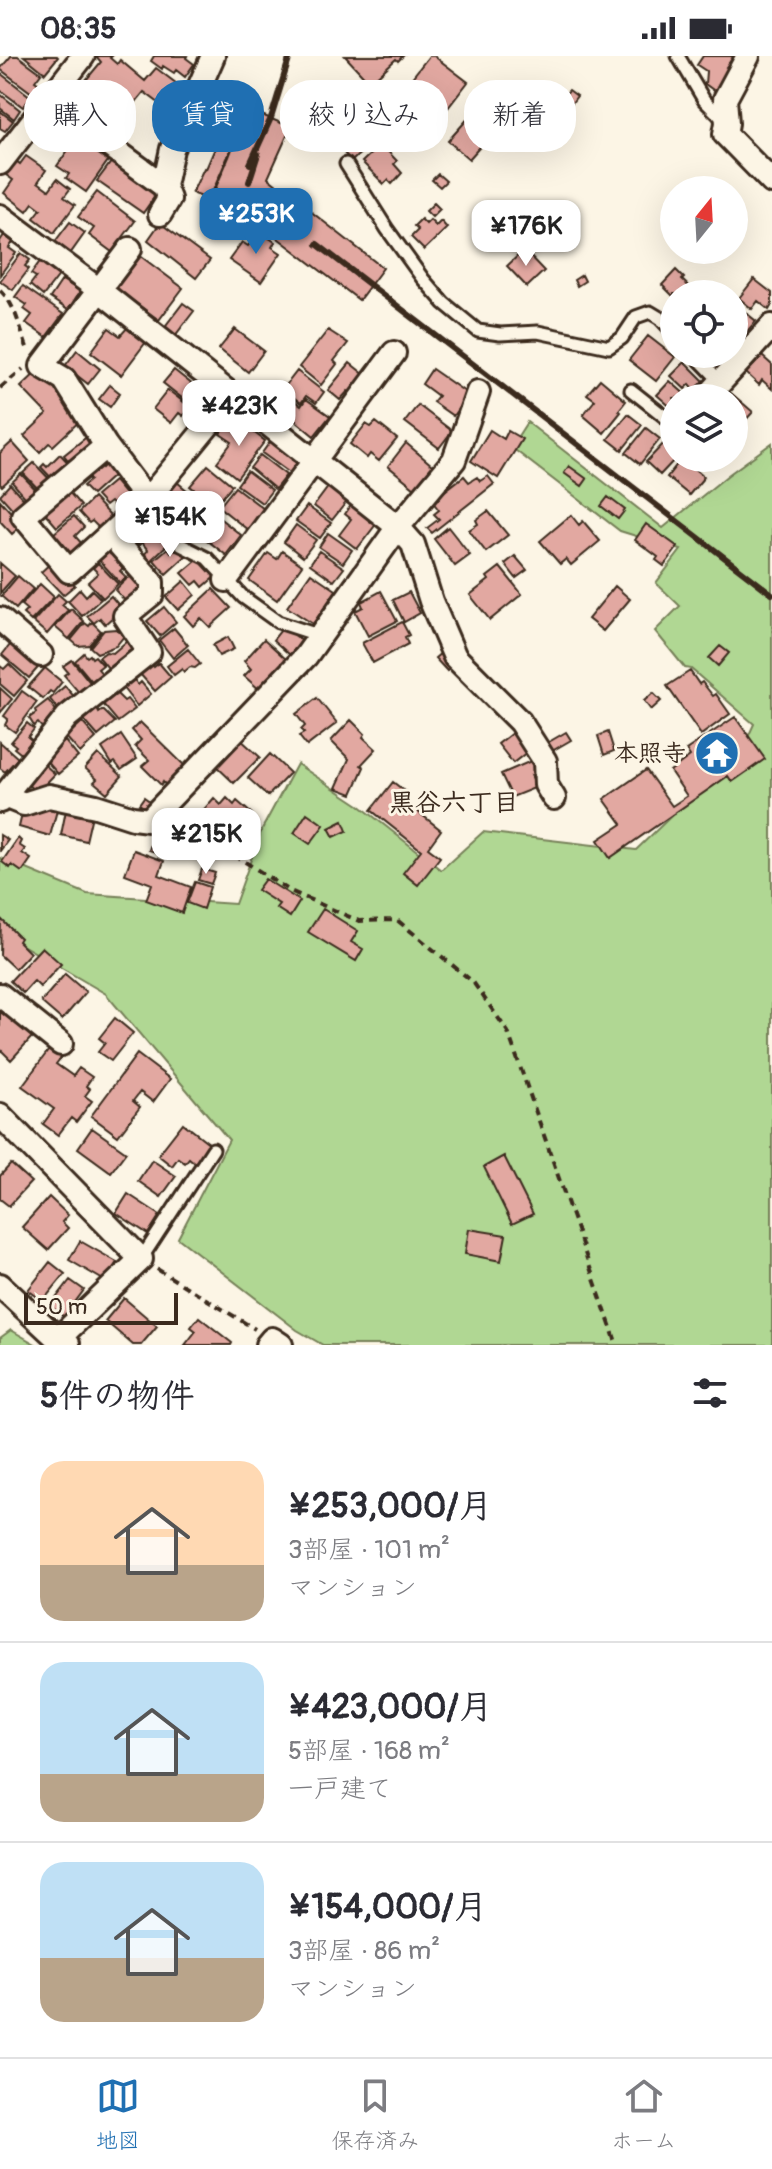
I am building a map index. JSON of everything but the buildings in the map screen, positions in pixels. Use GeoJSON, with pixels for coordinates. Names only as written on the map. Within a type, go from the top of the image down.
{"type":"FeatureCollection","features":[{"type":"Feature","properties":{"kind":"street"},"geometry":{"type":"LineString","coordinates":[[63,80],[83,56]]}},
{"type":"Feature","properties":{"kind":"street"},"geometry":{"type":"LineString","coordinates":[[164,186],[172,149],[213,56]]}},
{"type":"Feature","properties":{"kind":"street"},"geometry":{"type":"LineString","coordinates":[[748,56],[725,99],[725,134],[772,182]]}},
{"type":"Feature","properties":{"kind":"street"},"geometry":{"type":"LineString","coordinates":[[0,163],[24,131]]}},
{"type":"Feature","properties":{"kind":"street"},"geometry":{"type":"LineString","coordinates":[[118,152],[164,186],[169,199],[160,214]]}},
{"type":"Feature","properties":{"kind":"street"},"geometry":{"type":"LineString","coordinates":[[0,216],[99,290],[398,527],[413,544],[431,601],[455,657],[520,722],[545,761],[546,785],[554,798]]}},
{"type":"Feature","properties":{"kind":"street"},"geometry":{"type":"LineString","coordinates":[[130,249],[42,366],[64,379],[106,446],[147,500]]}},
{"type":"Feature","properties":{"kind":"street"},"geometry":{"type":"LineString","coordinates":[[719,384],[772,326]]}},
{"type":"Feature","properties":{"kind":"street"},"geometry":{"type":"LineString","coordinates":[[226,580],[394,353]]}},
{"type":"Feature","properties":{"kind":"street"},"geometry":{"type":"LineString","coordinates":[[110,534],[152,582],[152,594],[125,616],[149,652],[67,717],[2,798],[24,804],[49,796],[149,820],[306,656],[398,527],[454,460],[478,392]]}},
{"type":"Feature","properties":{"kind":"street"},"geometry":{"type":"LineString","coordinates":[[106,446],[23,516],[69,571],[147,500],[233,395]]}},
{"type":"Feature","properties":{"kind":"street"},"geometry":{"type":"LineString","coordinates":[[3,627],[41,655]]}},
{"type":"Feature","properties":{"kind":"street"},"geometry":{"type":"LineString","coordinates":[[0,995],[61,1044]]}},
{"type":"Feature","properties":{"kind":"street"},"geometry":{"type":"LineString","coordinates":[[0,1115],[141,1259],[64,1342],[0,1285]]}},
{"type":"Feature","properties":{"kind":"lane"},"geometry":{"type":"LineString","coordinates":[[678,56],[704,100],[727,123]]}},
{"type":"Feature","properties":{"kind":"lane"},"geometry":{"type":"LineString","coordinates":[[346,164],[423,279],[444,303],[478,331],[500,334],[538,332],[609,347],[622,338],[636,317],[650,312],[660,318]]}},
{"type":"Feature","properties":{"kind":"lane"},"geometry":{"type":"LineString","coordinates":[[631,390],[660,413]]}},
{"type":"Feature","properties":{"kind":"lane"},"geometry":{"type":"LineString","coordinates":[[147,500],[181,545],[207,558],[243,597],[278,622],[321,636]]}},
{"type":"Feature","properties":{"kind":"lane"},"geometry":{"type":"LineString","coordinates":[[141,1259],[213,1149]]}},
{"type":"Feature","properties":{"kind":"path"},"geometry":{"type":"LineString","coordinates":[[0,290],[16,312],[31,356]]}},
{"type":"Feature","properties":{"kind":"path"},"geometry":{"type":"LineString","coordinates":[[149,820],[219,845],[290,891],[359,921],[397,920],[473,982],[508,1032],[617,1345]]}},
{"type":"Feature","properties":{"kind":"path"},"geometry":{"type":"LineString","coordinates":[[141,1259],[273,1343]]}},
{"type":"Feature","properties":{"kind":"green space"},"geometry":{"type":"Polygon","coordinates":[[[527,422],[663,528],[732,472],[748,472],[748,460],[772,443],[772,1345],[323,1345],[297,1330],[178,1238],[229,1140],[106,994],[0,932],[0,858],[87,894],[235,904],[262,829],[297,764],[359,805],[441,870],[483,832],[636,850],[744,746],[754,724],[691,669],[685,668],[655,631],[680,606],[656,583],[681,550],[620,531],[511,447],[527,422]]]}},
{"type":"Feature","properties":{"kind":"green space"},"geometry":{"type":"Polygon","coordinates":[[[11,1330],[37,1345],[0,1345],[0,1338],[11,1330]]]}},
{"type":"Feature","properties":{"kind":"railway"},"geometry":{"type":"LineString","coordinates":[[250,164],[271,118],[290,56]]}},
{"type":"Feature","properties":{"kind":"railway"},"geometry":{"type":"LineString","coordinates":[[249,182],[258,154]]}},
{"type":"Feature","properties":{"kind":"railway"},"geometry":{"type":"LineString","coordinates":[[317,244],[772,594]]}},
{"type":"Feature","properties":{"kind":"place","name":"本照寺"},"geometry":{"type":"Point","coordinates":[717,753]}},
{"type":"Feature","properties":{"kind":"district","name":"黒谷六丁目"},"geometry":{"type":"Point","coordinates":[454,803]}}]}
